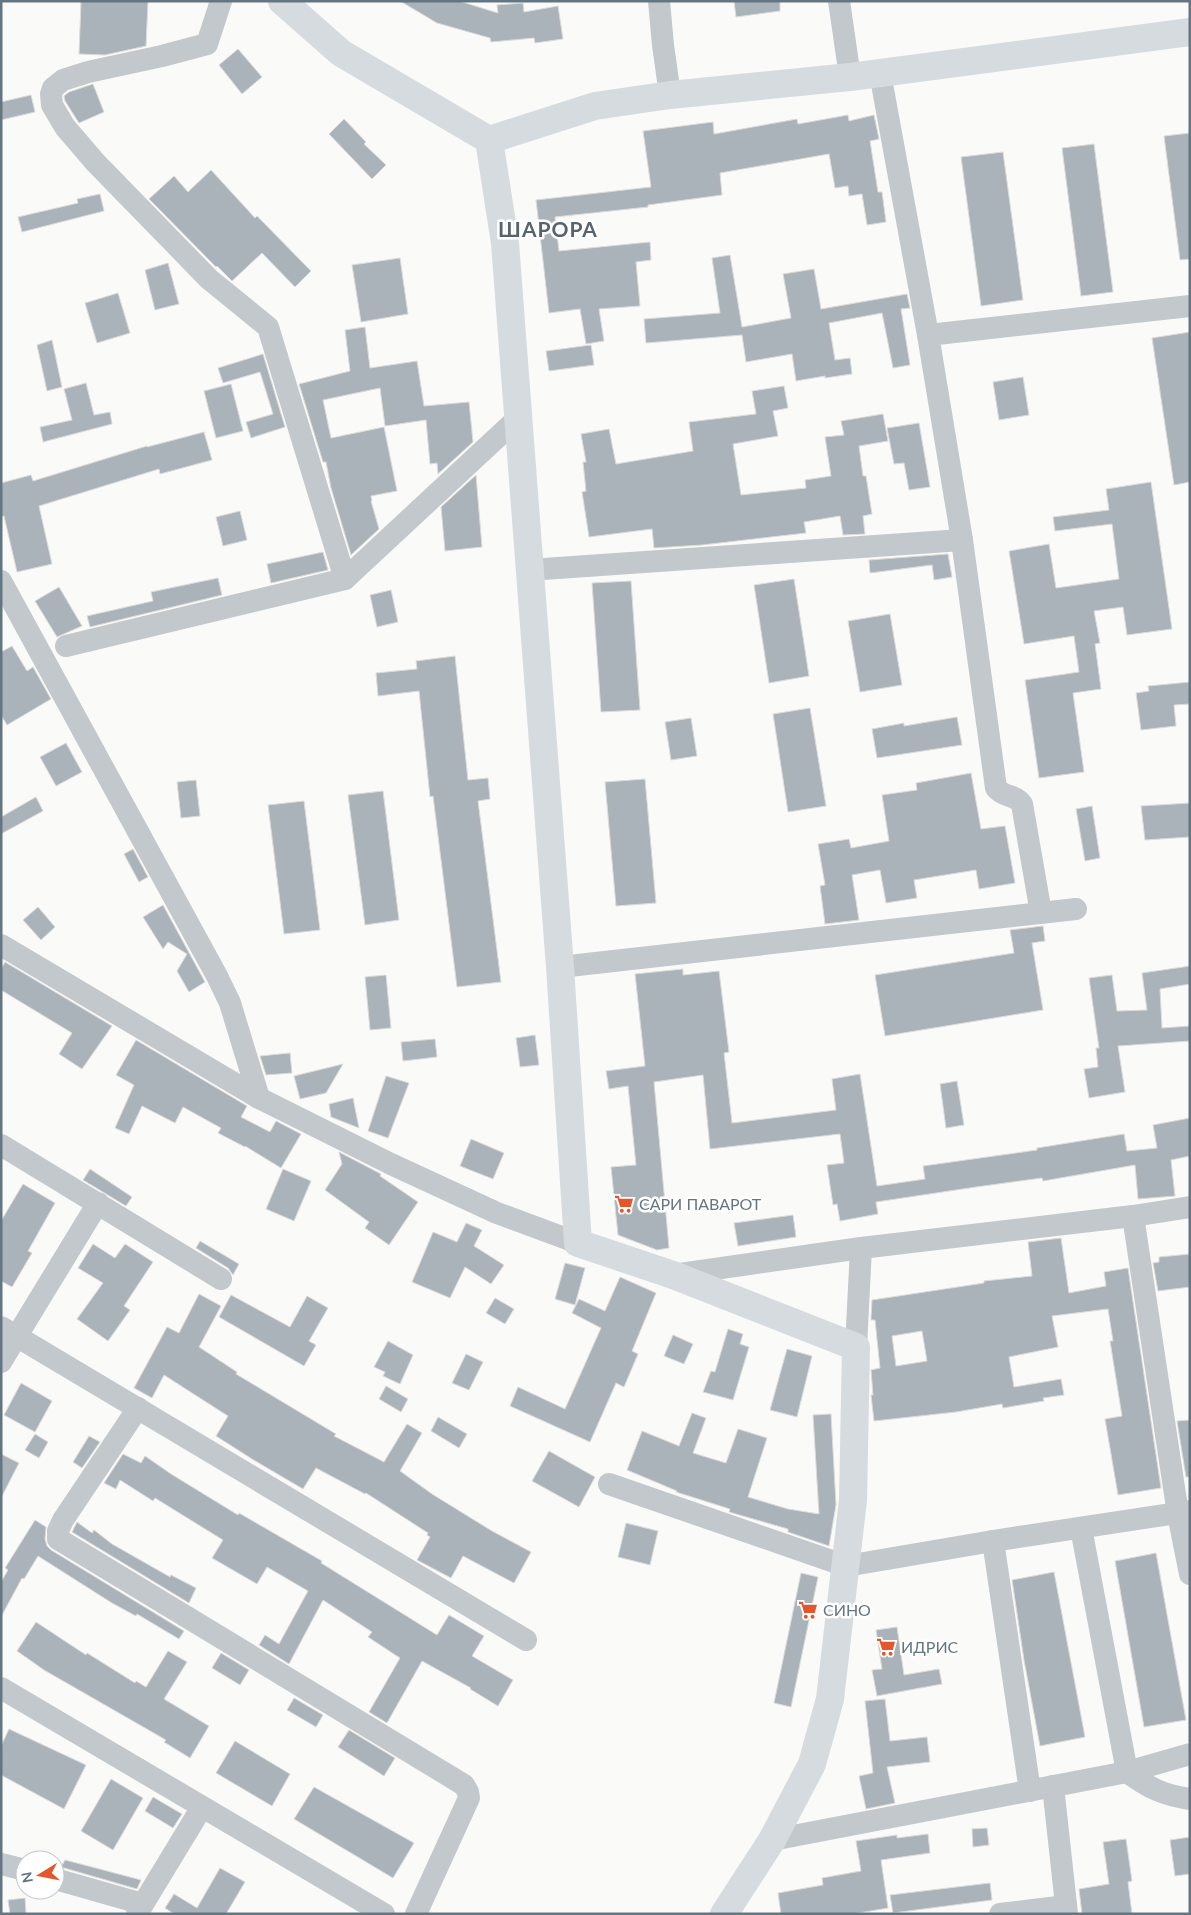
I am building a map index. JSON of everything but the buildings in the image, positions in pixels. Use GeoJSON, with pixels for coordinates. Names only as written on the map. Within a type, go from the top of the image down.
{"type":"FeatureCollection","features":[{"type":"Feature","properties":{"kind":"street"},"geometry":{"type":"LineString","coordinates":[[221,1],[207,44],[88,72],[63,80],[53,88],[51,94],[52,105],[65,127],[108,176],[208,279],[268,327],[345,579]]}},
{"type":"Feature","properties":{"kind":"street"},"geometry":{"type":"LineString","coordinates":[[282,1],[341,53],[489,140],[595,106],[670,95],[850,77],[1190,32]]}},
{"type":"Feature","properties":{"kind":"street"},"geometry":{"type":"LineString","coordinates":[[659,1],[670,95]]}},
{"type":"Feature","properties":{"kind":"street"},"geometry":{"type":"LineString","coordinates":[[839,1],[850,77]]}},
{"type":"Feature","properties":{"kind":"street"},"geometry":{"type":"LineString","coordinates":[[880,73],[928,335],[962,540],[996,788],[1001,793],[1019,800],[1021,803],[1040,913]]}},
{"type":"Feature","properties":{"kind":"street"},"geometry":{"type":"LineString","coordinates":[[489,140],[505,243],[560,967],[578,1243]]}},
{"type":"Feature","properties":{"kind":"street"},"geometry":{"type":"LineString","coordinates":[[928,335],[1190,306]]}},
{"type":"Feature","properties":{"kind":"street"},"geometry":{"type":"LineString","coordinates":[[66,646],[345,579],[518,418]]}},
{"type":"Feature","properties":{"kind":"street"},"geometry":{"type":"LineString","coordinates":[[529,570],[962,540]]}},
{"type":"Feature","properties":{"kind":"street"},"geometry":{"type":"LineString","coordinates":[[1,581],[218,976],[230,1003],[259,1098]]}},
{"type":"Feature","properties":{"kind":"street"},"geometry":{"type":"LineString","coordinates":[[560,967],[1076,909]]}},
{"type":"Feature","properties":{"kind":"street"},"geometry":{"type":"LineString","coordinates":[[1,945],[259,1098],[391,1164],[497,1213],[673,1275],[856,1348]]}},
{"type":"Feature","properties":{"kind":"street"},"geometry":{"type":"LineString","coordinates":[[1,1145],[221,1278]]}},
{"type":"Feature","properties":{"kind":"street"},"geometry":{"type":"LineString","coordinates":[[1,1362],[9,1331],[98,1203]]}},
{"type":"Feature","properties":{"kind":"street"},"geometry":{"type":"LineString","coordinates":[[673,1275],[861,1248],[1133,1216],[1190,1207]]}},
{"type":"Feature","properties":{"kind":"street"},"geometry":{"type":"LineString","coordinates":[[1133,1216],[1184,1512],[1190,1574]]}},
{"type":"Feature","properties":{"kind":"street"},"geometry":{"type":"LineString","coordinates":[[724,1914],[772,1840],[812,1764],[828,1708],[836,1655],[853,1500],[856,1348],[861,1248]]}},
{"type":"Feature","properties":{"kind":"street"},"geometry":{"type":"LineString","coordinates":[[9,1331],[526,1640]]}},
{"type":"Feature","properties":{"kind":"street"},"geometry":{"type":"LineString","coordinates":[[138,1408],[63,1520],[58,1531],[58,1539],[464,1785],[469,1798],[416,1914]]}},
{"type":"Feature","properties":{"kind":"street"},"geometry":{"type":"LineString","coordinates":[[609,1484],[846,1566],[1184,1512]]}},
{"type":"Feature","properties":{"kind":"street"},"geometry":{"type":"LineString","coordinates":[[1081,1528],[1127,1772],[1149,1788],[1169,1796],[1190,1800]]}},
{"type":"Feature","properties":{"kind":"street"},"geometry":{"type":"LineString","coordinates":[[993,1541],[1030,1791]]}},
{"type":"Feature","properties":{"kind":"street"},"geometry":{"type":"LineString","coordinates":[[1,1688],[384,1914]]}},
{"type":"Feature","properties":{"kind":"street"},"geometry":{"type":"LineString","coordinates":[[772,1840],[1127,1772],[1190,1754]]}},
{"type":"Feature","properties":{"kind":"street"},"geometry":{"type":"LineString","coordinates":[[1000,1914],[1066,1910],[1054,1786]]}},
{"type":"Feature","properties":{"kind":"street"},"geometry":{"type":"LineString","coordinates":[[65,1883],[140,1909],[202,1808]]}},
{"type":"Feature","properties":{"kind":"street"},"geometry":{"type":"LineString","coordinates":[[1,1864],[15,1868]]}},
{"type":"Feature","properties":{"kind":"place","name":"САРИ ПАВАРОТ"},"geometry":{"type":"Point","coordinates":[624,1204]}},
{"type":"Feature","properties":{"kind":"place","name":"СИНО"},"geometry":{"type":"Point","coordinates":[808,1610]}},
{"type":"Feature","properties":{"kind":"place","name":"ИДРИС"},"geometry":{"type":"Point","coordinates":[886,1647]}},
{"type":"Feature","properties":{"kind":"district","name":"ШАРОРА"},"geometry":{"type":"Point","coordinates":[548,230]}}]}
